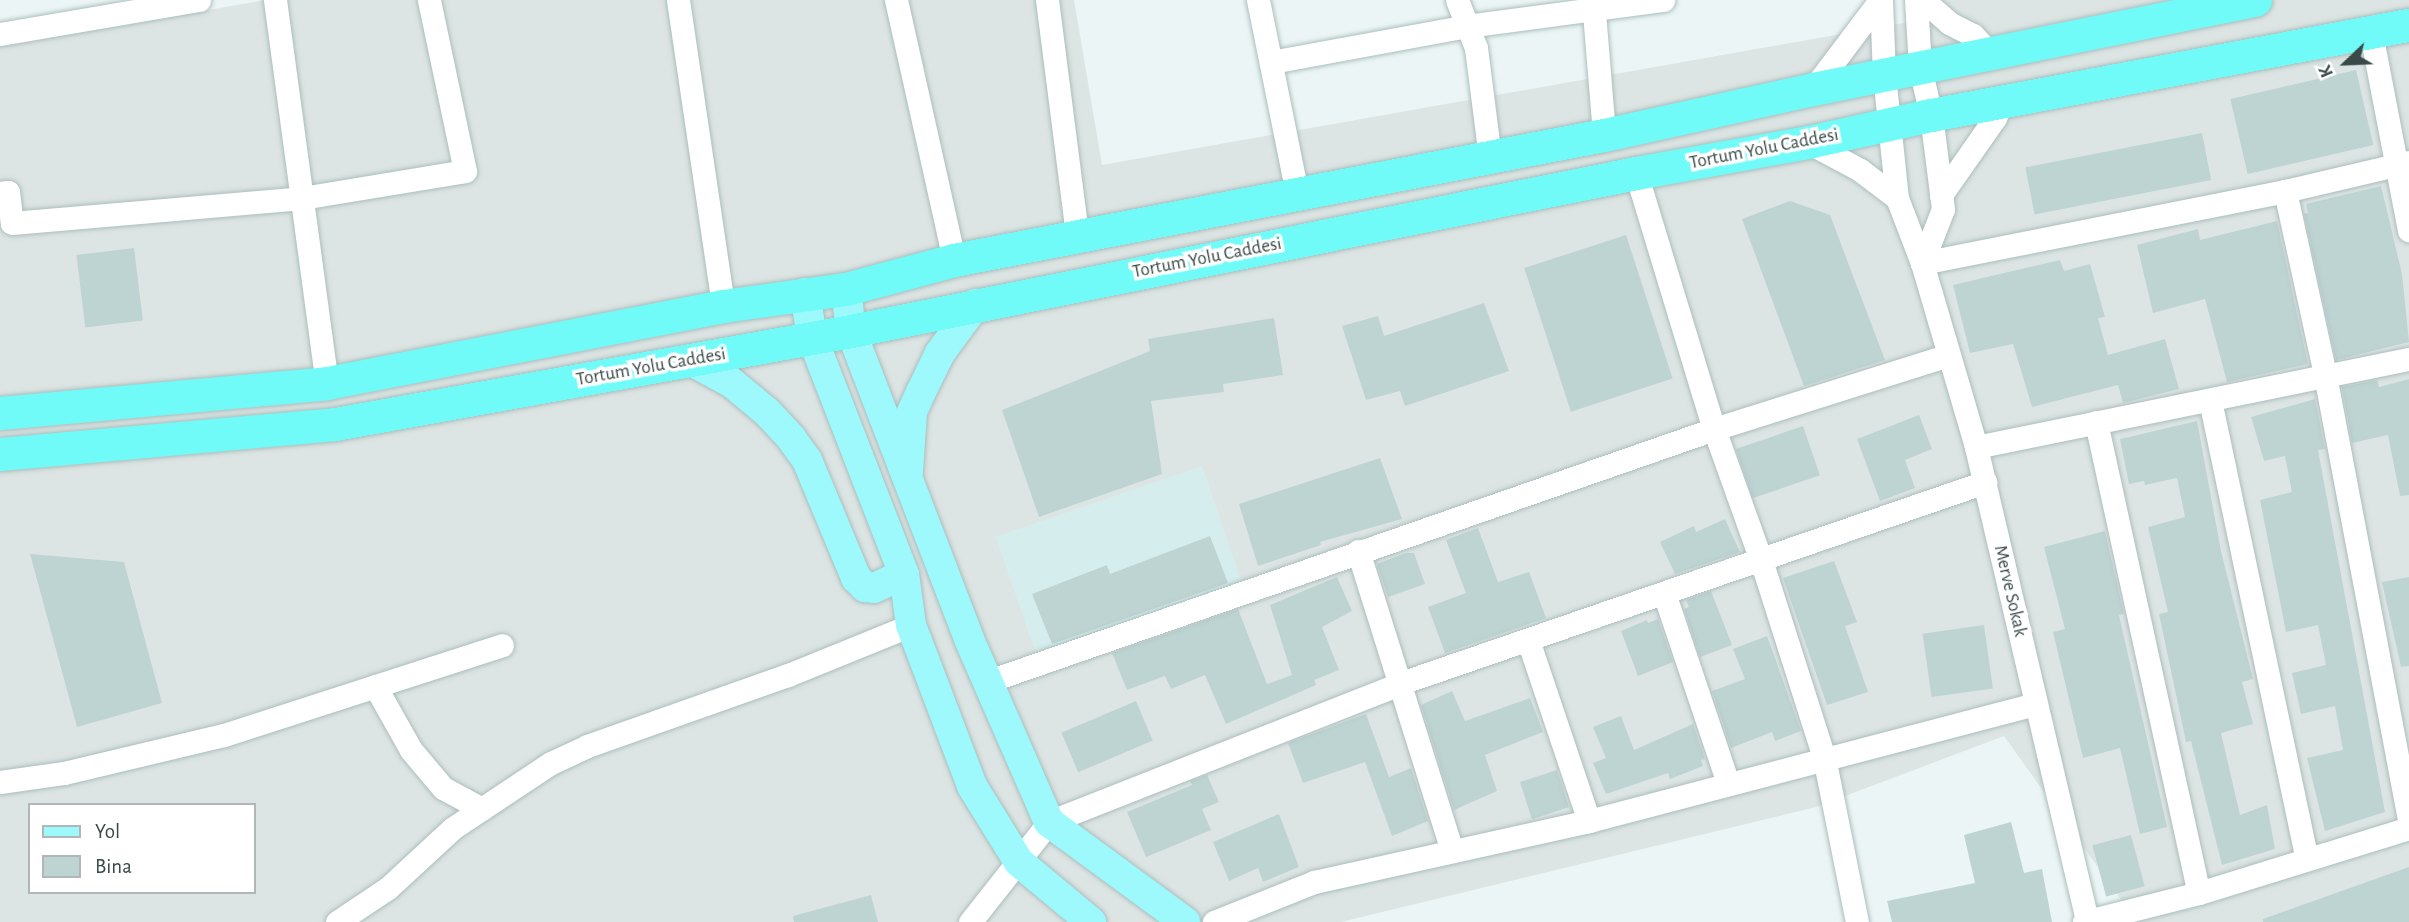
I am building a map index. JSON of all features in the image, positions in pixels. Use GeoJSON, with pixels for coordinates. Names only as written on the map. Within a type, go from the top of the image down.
{"type":"FeatureCollection","features":[{"type":"Feature","properties":{"kind":"highway"},"geometry":{"type":"LineString","coordinates":[[0,413],[327,383],[723,306],[846,289],[954,260],[1604,135],[1813,89],[2255,0]]}},
{"type":"Feature","properties":{"kind":"highway","name":"Tortum Yolu Caddesi"},"geometry":{"type":"LineString","coordinates":[[0,454],[335,424],[851,331],[1636,173],[1808,142],[1931,115],[2409,25]]}},
{"type":"Feature","properties":{"kind":"main road"},"geometry":{"type":"LineString","coordinates":[[846,289],[851,331],[986,682],[1049,822],[1185,922]]}},
{"type":"Feature","properties":{"kind":"main road"},"geometry":{"type":"LineString","coordinates":[[805,293],[812,337],[904,574],[911,625],[972,786],[1019,862],[1091,922]]}},
{"type":"Feature","properties":{"kind":"main road"},"geometry":{"type":"LineString","coordinates":[[907,478],[912,412],[931,368],[976,304]]}},
{"type":"Feature","properties":{"kind":"main road"},"geometry":{"type":"LineString","coordinates":[[690,360],[732,383],[767,412],[807,460],[856,578],[865,587],[874,588],[904,574]]}},
{"type":"Feature","properties":{"kind":"street"},"geometry":{"type":"LineString","coordinates":[[0,34],[198,0]]}},
{"type":"Feature","properties":{"kind":"street"},"geometry":{"type":"LineString","coordinates":[[275,0],[327,383]]}},
{"type":"Feature","properties":{"kind":"street"},"geometry":{"type":"LineString","coordinates":[[0,193],[8,192],[12,223],[302,198],[465,171],[429,0]]}},
{"type":"Feature","properties":{"kind":"street"},"geometry":{"type":"LineString","coordinates":[[678,0],[723,306]]}},
{"type":"Feature","properties":{"kind":"street"},"geometry":{"type":"LineString","coordinates":[[896,0],[954,260]]}},
{"type":"Feature","properties":{"kind":"street"},"geometry":{"type":"LineString","coordinates":[[1047,0],[1077,235]]}},
{"type":"Feature","properties":{"kind":"street"},"geometry":{"type":"LineString","coordinates":[[1258,0],[1297,193]]}},
{"type":"Feature","properties":{"kind":"street"},"geometry":{"type":"LineString","coordinates":[[1457,0],[1476,48],[1490,157]]}},
{"type":"Feature","properties":{"kind":"street"},"geometry":{"type":"LineString","coordinates":[[1271,62],[1593,4],[1663,0]]}},
{"type":"Feature","properties":{"kind":"street"},"geometry":{"type":"LineString","coordinates":[[1880,0],[1896,198]]}},
{"type":"Feature","properties":{"kind":"street"},"geometry":{"type":"LineString","coordinates":[[1813,89],[1880,0]]}},
{"type":"Feature","properties":{"kind":"street"},"geometry":{"type":"LineString","coordinates":[[1916,0],[1920,68],[1931,115],[1943,209],[1922,263]]}},
{"type":"Feature","properties":{"kind":"street"},"geometry":{"type":"LineString","coordinates":[[1923,0],[1949,23],[1973,35],[1990,53]]}},
{"type":"Feature","properties":{"kind":"street"},"geometry":{"type":"LineString","coordinates":[[1593,4],[1604,135]]}},
{"type":"Feature","properties":{"kind":"street"},"geometry":{"type":"LineString","coordinates":[[2371,33],[2402,164],[2409,230]]}},
{"type":"Feature","properties":{"kind":"street"},"geometry":{"type":"LineString","coordinates":[[1941,195],[1995,118],[2001,103]]}},
{"type":"Feature","properties":{"kind":"street"},"geometry":{"type":"LineString","coordinates":[[1808,142],[1860,170],[1896,198]]}},
{"type":"Feature","properties":{"kind":"street"},"geometry":{"type":"LineString","coordinates":[[1922,263],[2285,191],[2402,164]]}},
{"type":"Feature","properties":{"kind":"street"},"geometry":{"type":"LineString","coordinates":[[1636,173],[1714,429],[1761,560],[1824,757],[1857,922]]}},
{"type":"Feature","properties":{"kind":"street"},"geometry":{"type":"LineString","coordinates":[[2285,191],[2325,375],[2409,820]]}},
{"type":"Feature","properties":{"kind":"street","name":"Merve Sokak"},"geometry":{"type":"LineString","coordinates":[[1896,198],[1922,263],[1976,447],[2086,922]]}},
{"type":"Feature","properties":{"kind":"street"},"geometry":{"type":"LineString","coordinates":[[986,682],[1714,429],[1948,355]]}},
{"type":"Feature","properties":{"kind":"street"},"geometry":{"type":"LineString","coordinates":[[1976,447],[2409,359]]}},
{"type":"Feature","properties":{"kind":"street"},"geometry":{"type":"LineString","coordinates":[[2210,400],[2306,858]]}},
{"type":"Feature","properties":{"kind":"street"},"geometry":{"type":"LineString","coordinates":[[2096,422],[2199,893]]}},
{"type":"Feature","properties":{"kind":"street"},"geometry":{"type":"LineString","coordinates":[[970,922],[1049,822],[1401,683],[1985,482]]}},
{"type":"Feature","properties":{"kind":"street"},"geometry":{"type":"LineString","coordinates":[[1358,551],[1452,850]]}},
{"type":"Feature","properties":{"kind":"street"},"geometry":{"type":"LineString","coordinates":[[1664,593],[1728,783]]}},
{"type":"Feature","properties":{"kind":"street"},"geometry":{"type":"LineString","coordinates":[[337,922],[388,888],[453,828],[542,768],[587,746],[788,675],[911,625]]}},
{"type":"Feature","properties":{"kind":"street"},"geometry":{"type":"LineString","coordinates":[[1528,640],[1589,821]]}},
{"type":"Feature","properties":{"kind":"street"},"geometry":{"type":"LineString","coordinates":[[0,782],[64,773],[224,735],[502,645]]}},
{"type":"Feature","properties":{"kind":"street"},"geometry":{"type":"LineString","coordinates":[[375,686],[411,750],[443,788],[482,808]]}},
{"type":"Feature","properties":{"kind":"street"},"geometry":{"type":"LineString","coordinates":[[1214,922],[1314,882],[1589,821],[1824,757],[2035,704]]}},
{"type":"Feature","properties":{"kind":"street"},"geometry":{"type":"LineString","coordinates":[[2086,922],[2199,893],[2409,828]]}},
{"type":"Feature","properties":{"kind":"shaded area"},"geometry":{"type":"Polygon","coordinates":[[[266,0],[1074,0],[1102,165],[1920,20],[1923,0],[2409,0],[2409,922],[2137,922],[2004,736],[1816,807],[1341,922],[0,922],[0,46],[266,0]]]}},
{"type":"Feature","properties":{"kind":"shaded area"},"geometry":{"type":"Polygon","coordinates":[[[1202,466],[1244,588],[1038,659],[996,537],[1202,466]]]}},
{"type":"Feature","properties":{"kind":"building"},"geometry":{"type":"Polygon","coordinates":[[[2356,70],[2373,145],[2248,174],[2230,99],[2356,70]]]}},
{"type":"Feature","properties":{"kind":"building"},"geometry":{"type":"Polygon","coordinates":[[[2202,133],[2211,180],[2034,214],[2025,167],[2202,133]]]}},
{"type":"Feature","properties":{"kind":"building"},"geometry":{"type":"Polygon","coordinates":[[[2381,186],[2402,274],[2409,342],[2336,360],[2304,214],[2308,213],[2306,204],[2381,186]]]}},
{"type":"Feature","properties":{"kind":"building"},"geometry":{"type":"Polygon","coordinates":[[[1790,201],[1830,215],[1885,360],[1804,386],[1742,219],[1790,201]]]}},
{"type":"Feature","properties":{"kind":"building"},"geometry":{"type":"Polygon","coordinates":[[[2277,221],[2308,364],[2227,382],[2205,299],[2153,313],[2137,245],[2198,229],[2200,240],[2277,221]]]}},
{"type":"Feature","properties":{"kind":"building"},"geometry":{"type":"Polygon","coordinates":[[[1626,235],[1673,379],[1571,412],[1524,268],[1626,235]]]}},
{"type":"Feature","properties":{"kind":"building"},"geometry":{"type":"Polygon","coordinates":[[[134,248],[143,320],[85,328],[76,255],[134,248]]]}},
{"type":"Feature","properties":{"kind":"building"},"geometry":{"type":"Polygon","coordinates":[[[2060,260],[2064,271],[2090,264],[2105,317],[2098,318],[2108,355],[2165,339],[2179,389],[2123,403],[2118,385],[2032,407],[2013,344],[1970,353],[1953,285],[2060,260]]]}},
{"type":"Feature","properties":{"kind":"building"},"geometry":{"type":"Polygon","coordinates":[[[1484,303],[1509,371],[1405,406],[1400,391],[1366,400],[1342,326],[1378,316],[1384,336],[1484,303]]]}},
{"type":"Feature","properties":{"kind":"building"},"geometry":{"type":"Polygon","coordinates":[[[1274,318],[1283,375],[1223,384],[1224,392],[1151,401],[1162,474],[1039,517],[1002,410],[1150,351],[1148,339],[1274,318]]]}},
{"type":"Feature","properties":{"kind":"building"},"geometry":{"type":"Polygon","coordinates":[[[2409,379],[2409,495],[2400,496],[2388,435],[2352,443],[2342,387],[2377,380],[2379,387],[2409,379]]]}},
{"type":"Feature","properties":{"kind":"building"},"geometry":{"type":"Polygon","coordinates":[[[2315,399],[2325,449],[2318,450],[2385,812],[2325,831],[2307,758],[2343,750],[2335,706],[2301,714],[2292,673],[2326,665],[2318,625],[2286,632],[2260,500],[2292,492],[2285,456],[2264,461],[2251,417],[2315,399]]]}},
{"type":"Feature","properties":{"kind":"building"},"geometry":{"type":"Polygon","coordinates":[[[1919,415],[1932,449],[1905,460],[1915,488],[1880,501],[1857,439],[1919,415]]]}},
{"type":"Feature","properties":{"kind":"building"},"geometry":{"type":"Polygon","coordinates":[[[2197,421],[2221,551],[2253,679],[2242,682],[2253,724],[2221,733],[2240,815],[2267,805],[2275,849],[2222,865],[2191,741],[2186,742],[2159,614],[2168,612],[2148,527],[2185,517],[2177,478],[2145,485],[2144,481],[2129,484],[2120,439],[2197,421]]]}},
{"type":"Feature","properties":{"kind":"building"},"geometry":{"type":"Polygon","coordinates":[[[1803,426],[1820,475],[1753,498],[1736,449],[1803,426]]]}},
{"type":"Feature","properties":{"kind":"building"},"geometry":{"type":"Polygon","coordinates":[[[1380,458],[1402,519],[1320,542],[1321,545],[1258,566],[1239,504],[1380,458]]]}},
{"type":"Feature","properties":{"kind":"building"},"geometry":{"type":"Polygon","coordinates":[[[1725,519],[1740,552],[1675,574],[1660,542],[1694,526],[1696,532],[1725,519]]]}},
{"type":"Feature","properties":{"kind":"building"},"geometry":{"type":"Polygon","coordinates":[[[1478,528],[1498,582],[1529,572],[1546,618],[1445,653],[1428,607],[1466,593],[1446,540],[1478,528]]]}},
{"type":"Feature","properties":{"kind":"building"},"geometry":{"type":"Polygon","coordinates":[[[2105,531],[2124,614],[2119,615],[2167,827],[2140,834],[2120,748],[2083,758],[2053,632],[2065,629],[2044,547],[2105,531]]]}},
{"type":"Feature","properties":{"kind":"building"},"geometry":{"type":"Polygon","coordinates":[[[1210,536],[1228,583],[1052,644],[1032,594],[1107,565],[1110,574],[1210,536]]]}},
{"type":"Feature","properties":{"kind":"building"},"geometry":{"type":"Polygon","coordinates":[[[1406,553],[1414,553],[1425,584],[1388,597],[1377,564],[1406,553]]]}},
{"type":"Feature","properties":{"kind":"building"},"geometry":{"type":"Polygon","coordinates":[[[30,554],[124,562],[162,703],[77,727],[30,554]]]}},
{"type":"Feature","properties":{"kind":"building"},"geometry":{"type":"Polygon","coordinates":[[[1834,561],[1857,622],[1845,626],[1868,692],[1827,705],[1783,578],[1834,561]]]}},
{"type":"Feature","properties":{"kind":"building"},"geometry":{"type":"Polygon","coordinates":[[[1337,577],[1352,611],[1322,627],[1339,670],[1314,680],[1316,685],[1226,724],[1205,675],[1171,689],[1165,676],[1127,690],[1112,653],[1238,609],[1267,684],[1292,675],[1270,605],[1337,577]]]}},
{"type":"Feature","properties":{"kind":"building"},"geometry":{"type":"Polygon","coordinates":[[[2409,577],[2409,666],[2401,667],[2382,582],[2409,577]]]}},
{"type":"Feature","properties":{"kind":"building"},"geometry":{"type":"Polygon","coordinates":[[[1711,591],[1732,645],[1700,657],[1684,609],[1689,607],[1686,600],[1711,591]]]}},
{"type":"Feature","properties":{"kind":"building"},"geometry":{"type":"Polygon","coordinates":[[[1658,619],[1673,662],[1638,676],[1621,631],[1647,620],[1648,623],[1658,619]]]}},
{"type":"Feature","properties":{"kind":"building"},"geometry":{"type":"Polygon","coordinates":[[[1984,625],[1993,688],[1932,697],[1923,634],[1984,625]]]}},
{"type":"Feature","properties":{"kind":"building"},"geometry":{"type":"Polygon","coordinates":[[[1767,636],[1801,731],[1775,741],[1772,732],[1731,748],[1712,691],[1745,679],[1733,649],[1767,636]]]}},
{"type":"Feature","properties":{"kind":"building"},"geometry":{"type":"Polygon","coordinates":[[[1452,691],[1465,721],[1530,698],[1543,732],[1485,755],[1497,791],[1454,810],[1421,705],[1452,691]]]}},
{"type":"Feature","properties":{"kind":"building"},"geometry":{"type":"Polygon","coordinates":[[[1136,701],[1153,741],[1078,772],[1061,733],[1136,701]]]}},
{"type":"Feature","properties":{"kind":"building"},"geometry":{"type":"Polygon","coordinates":[[[1366,714],[1389,777],[1411,768],[1428,821],[1392,836],[1365,762],[1303,783],[1288,743],[1366,714]]]}},
{"type":"Feature","properties":{"kind":"building"},"geometry":{"type":"Polygon","coordinates":[[[1621,716],[1634,750],[1693,724],[1705,759],[1701,760],[1703,766],[1670,779],[1668,773],[1606,794],[1593,763],[1606,758],[1593,727],[1621,716]]]}},
{"type":"Feature","properties":{"kind":"building"},"geometry":{"type":"Polygon","coordinates":[[[1557,770],[1569,807],[1532,819],[1520,782],[1557,770]]]}},
{"type":"Feature","properties":{"kind":"building"},"geometry":{"type":"Polygon","coordinates":[[[1207,775],[1219,802],[1202,809],[1211,830],[1146,857],[1127,812],[1192,785],[1190,781],[1207,775]]]}},
{"type":"Feature","properties":{"kind":"building"},"geometry":{"type":"Polygon","coordinates":[[[1279,814],[1299,867],[1263,882],[1258,868],[1229,881],[1213,842],[1279,814]]]}},
{"type":"Feature","properties":{"kind":"building"},"geometry":{"type":"Polygon","coordinates":[[[2011,822],[2024,873],[2042,869],[2052,922],[1892,922],[1887,901],[1975,883],[1964,835],[2011,822]]]}},
{"type":"Feature","properties":{"kind":"building"},"geometry":{"type":"Polygon","coordinates":[[[2131,835],[2145,886],[2106,897],[2092,845],[2131,835]]]}},
{"type":"Feature","properties":{"kind":"building"},"geometry":{"type":"Polygon","coordinates":[[[2409,867],[2409,922],[2263,922],[2263,919],[2409,867]]]}},
{"type":"Feature","properties":{"kind":"building"},"geometry":{"type":"Polygon","coordinates":[[[871,895],[878,922],[794,922],[793,916],[871,895]]]}}]}
